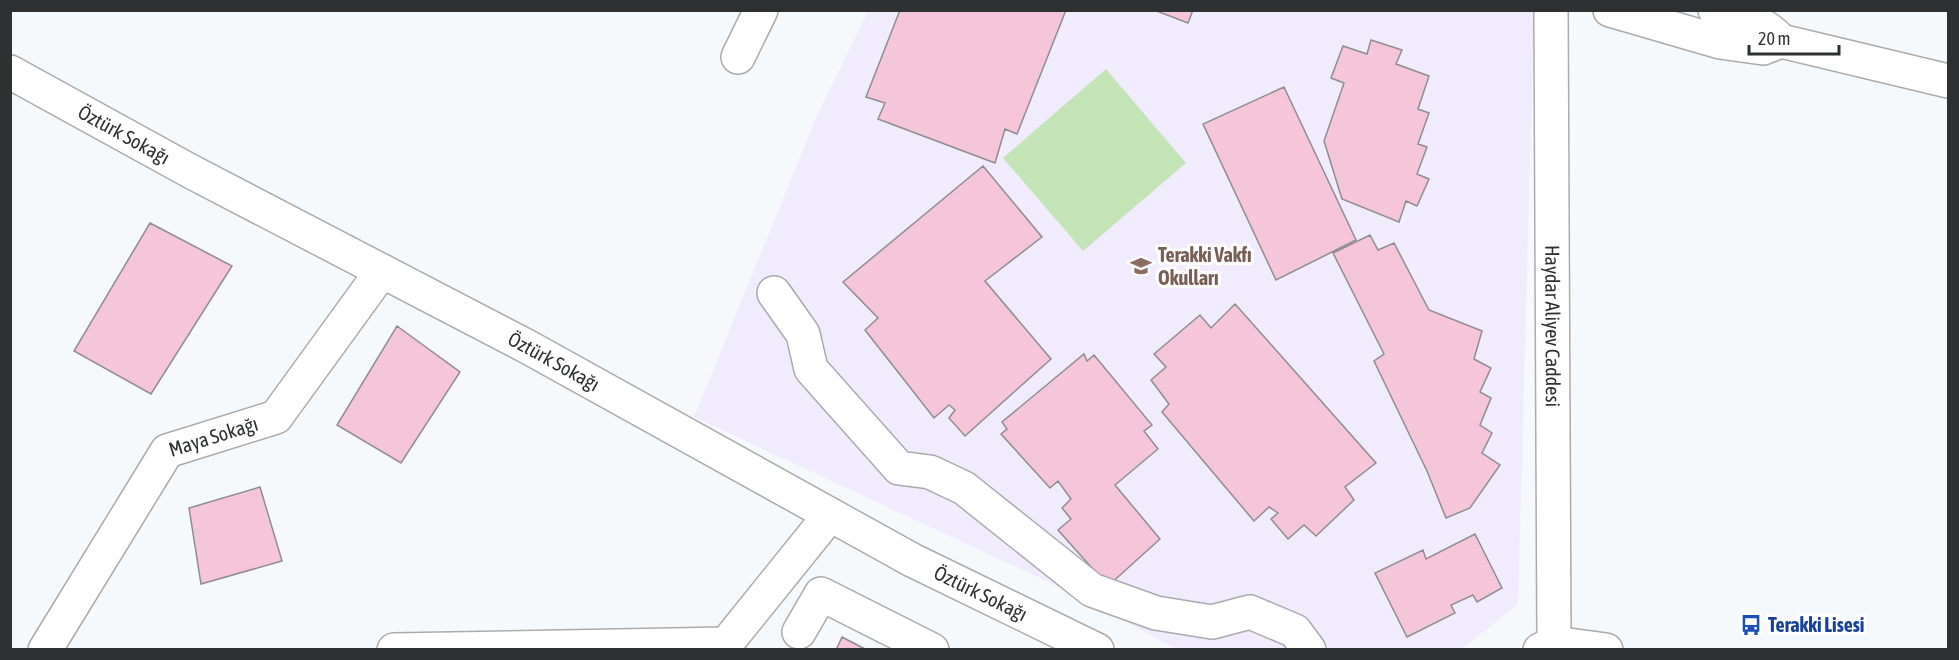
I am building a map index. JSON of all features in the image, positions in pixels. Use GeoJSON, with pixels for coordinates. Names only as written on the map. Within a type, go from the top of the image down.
{"type":"FeatureCollection","features":[{"type":"Feature","properties":{"kind":"street"},"geometry":{"type":"LineString","coordinates":[[738,57],[761,10]]}},
{"type":"Feature","properties":{"kind":"street","name":"Haydar Aliyev Caddesi"},"geometry":{"type":"LineString","coordinates":[[1549,647],[1551,10]]}},
{"type":"Feature","properties":{"kind":"street"},"geometry":{"type":"LineString","coordinates":[[1610,10],[1720,42],[1763,48],[1781,41],[1948,81]]}},
{"type":"Feature","properties":{"kind":"street"},"geometry":{"type":"LineString","coordinates":[[1715,10],[1770,28],[1781,41]]}},
{"type":"Feature","properties":{"kind":"street","name":"Öztürk Sokağı"},"geometry":{"type":"LineString","coordinates":[[10,72],[200,176],[528,347],[912,560],[1097,650]]}},
{"type":"Feature","properties":{"kind":"street","name":"Maya Sokağı"},"geometry":{"type":"LineString","coordinates":[[45,650],[167,451],[276,417],[382,271]]}},
{"type":"Feature","properties":{"kind":"street"},"geometry":{"type":"LineString","coordinates":[[774,293],[803,334],[812,369],[899,468],[930,472],[964,488],[1092,590],[1156,614],[1212,622],[1251,612],[1295,631],[1309,650]]}},
{"type":"Feature","properties":{"kind":"street"},"geometry":{"type":"LineString","coordinates":[[394,650],[726,644],[830,515]]}},
{"type":"Feature","properties":{"kind":"street"},"geometry":{"type":"LineString","coordinates":[[799,632],[820,594],[932,650]]}},
{"type":"Feature","properties":{"kind":"street"},"geometry":{"type":"LineString","coordinates":[[1549,647],[1606,650]]}},
{"type":"Feature","properties":{"kind":"shaded area","name":"Terakki Vakfı Okulları"},"geometry":{"type":"Polygon","coordinates":[[[868,11],[1534,11],[1518,604],[1462,649],[1176,649],[1083,598],[694,417],[817,116],[868,11]]]}},
{"type":"Feature","properties":{"kind":"green space"},"geometry":{"type":"Polygon","coordinates":[[[1106,69],[1186,163],[1083,251],[1003,158],[1106,69]]]}},
{"type":"Feature","properties":{"kind":"building"},"geometry":{"type":"Polygon","coordinates":[[[900,10],[1066,10],[1017,134],[1005,129],[995,163],[878,119],[885,103],[866,97],[900,10]]]}},
{"type":"Feature","properties":{"kind":"building"},"geometry":{"type":"Polygon","coordinates":[[[1154,10],[1193,10],[1188,23],[1154,10]]]}},
{"type":"Feature","properties":{"kind":"building"},"geometry":{"type":"Polygon","coordinates":[[[1371,40],[1402,50],[1396,64],[1429,76],[1418,109],[1429,113],[1418,144],[1427,147],[1417,174],[1429,179],[1417,206],[1406,201],[1399,222],[1342,199],[1324,141],[1344,83],[1331,78],[1343,46],[1367,54],[1371,40]]]}},
{"type":"Feature","properties":{"kind":"building"},"geometry":{"type":"Polygon","coordinates":[[[1284,87],[1356,240],[1276,280],[1203,124],[1284,87]]]}},
{"type":"Feature","properties":{"kind":"building"},"geometry":{"type":"Polygon","coordinates":[[[983,166],[1042,237],[985,281],[1051,359],[965,436],[949,418],[955,410],[949,405],[934,418],[865,330],[878,318],[843,282],[983,166]]]}},
{"type":"Feature","properties":{"kind":"building"},"geometry":{"type":"Polygon","coordinates":[[[150,223],[232,266],[151,394],[74,351],[150,223]]]}},
{"type":"Feature","properties":{"kind":"building"},"geometry":{"type":"Polygon","coordinates":[[[1370,235],[1378,250],[1394,243],[1429,310],[1482,331],[1474,359],[1491,368],[1480,392],[1491,398],[1480,425],[1492,433],[1482,453],[1500,465],[1470,508],[1446,518],[1427,471],[1374,361],[1384,354],[1333,253],[1370,235]]]}},
{"type":"Feature","properties":{"kind":"building"},"geometry":{"type":"Polygon","coordinates":[[[1235,304],[1376,463],[1345,487],[1354,500],[1316,536],[1304,525],[1288,539],[1271,519],[1278,513],[1269,507],[1254,521],[1162,412],[1169,404],[1151,380],[1166,367],[1154,354],[1200,315],[1211,328],[1235,304]]]}},
{"type":"Feature","properties":{"kind":"building"},"geometry":{"type":"Polygon","coordinates":[[[397,326],[460,372],[401,463],[337,425],[397,326]]]}},
{"type":"Feature","properties":{"kind":"building"},"geometry":{"type":"Polygon","coordinates":[[[1084,354],[1087,361],[1094,355],[1152,425],[1144,431],[1158,449],[1115,485],[1160,539],[1108,586],[1058,530],[1071,519],[1062,508],[1071,499],[1058,481],[1050,488],[1001,434],[1007,429],[1002,422],[1084,354]]]}},
{"type":"Feature","properties":{"kind":"building"},"geometry":{"type":"Polygon","coordinates":[[[260,487],[282,561],[201,584],[189,508],[260,487]]]}},
{"type":"Feature","properties":{"kind":"building"},"geometry":{"type":"Polygon","coordinates":[[[1475,534],[1502,588],[1477,602],[1473,595],[1451,605],[1455,613],[1407,637],[1375,573],[1423,550],[1426,559],[1475,534]]]}},
{"type":"Feature","properties":{"kind":"building"},"geometry":{"type":"Polygon","coordinates":[[[842,637],[867,650],[836,650],[842,637]]]}},
{"type":"Feature","properties":{"kind":"place","name":"Terakki Vakfı Okulları"},"geometry":{"type":"Point","coordinates":[1141,266]}},
{"type":"Feature","properties":{"kind":"place","name":"Terakki Lisesi"},"geometry":{"type":"Point","coordinates":[1751,625]}}]}
